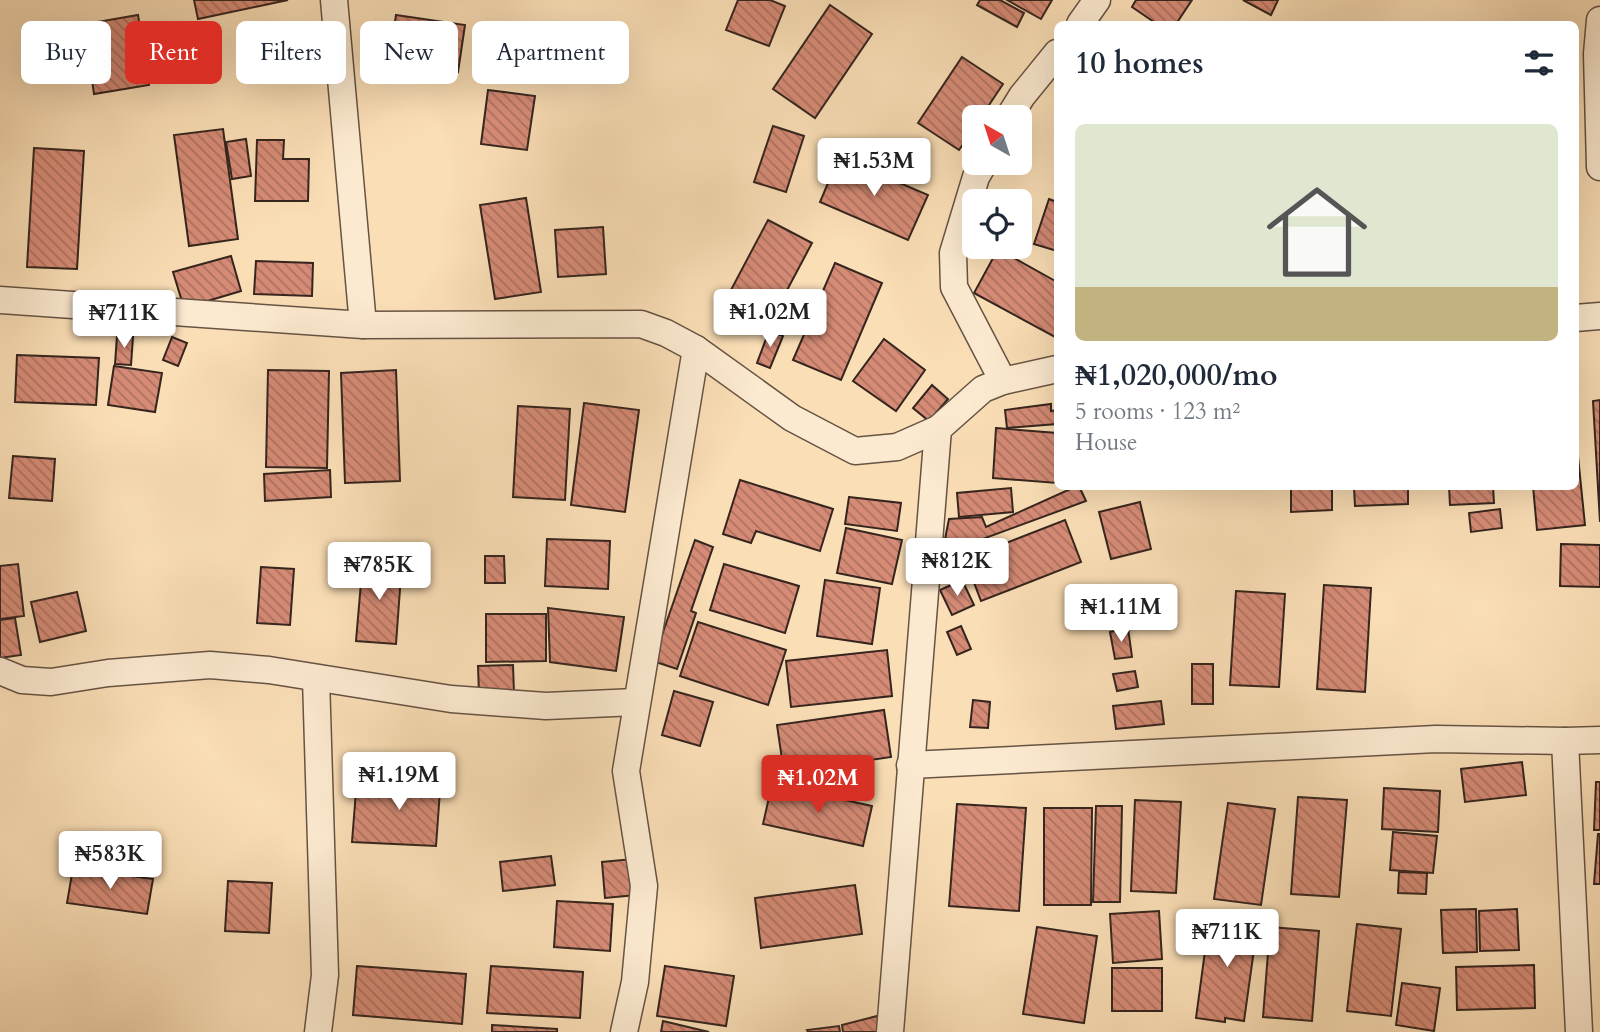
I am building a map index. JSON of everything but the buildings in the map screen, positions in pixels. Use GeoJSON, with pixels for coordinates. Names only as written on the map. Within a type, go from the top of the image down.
{"type":"FeatureCollection","features":[{"type":"Feature","properties":{"kind":"street"},"geometry":{"type":"LineString","coordinates":[[334,0],[363,325]]}},
{"type":"Feature","properties":{"kind":"street"},"geometry":{"type":"LineString","coordinates":[[1082,21],[1097,0]]}},
{"type":"Feature","properties":{"kind":"street"},"geometry":{"type":"LineString","coordinates":[[1600,20],[1597,54],[1600,167]]}},
{"type":"Feature","properties":{"kind":"street"},"geometry":{"type":"LineString","coordinates":[[1016,105],[1054,57]]}},
{"type":"Feature","properties":{"kind":"street"},"geometry":{"type":"LineString","coordinates":[[977,175],[953,253],[954,287],[1003,381]]}},
{"type":"Feature","properties":{"kind":"street"},"geometry":{"type":"LineString","coordinates":[[0,300],[363,325],[641,324],[666,333],[696,349],[792,418],[855,451],[897,447],[938,429],[984,389],[1003,381],[1054,370]]}},
{"type":"Feature","properties":{"kind":"street"},"geometry":{"type":"LineString","coordinates":[[1579,318],[1600,316]]}},
{"type":"Feature","properties":{"kind":"street"},"geometry":{"type":"LineString","coordinates":[[624,1032],[635,982],[644,886],[626,771],[696,349]]}},
{"type":"Feature","properties":{"kind":"street"},"geometry":{"type":"LineString","coordinates":[[890,1032],[938,429]]}},
{"type":"Feature","properties":{"kind":"street"},"geometry":{"type":"LineString","coordinates":[[0,671],[22,680],[51,682],[108,673],[210,665],[269,670],[451,699],[546,706],[636,702]]}},
{"type":"Feature","properties":{"kind":"street"},"geometry":{"type":"LineString","coordinates":[[316,678],[325,975],[318,1032]]}},
{"type":"Feature","properties":{"kind":"street"},"geometry":{"type":"LineString","coordinates":[[910,765],[1436,739],[1600,740]]}},
{"type":"Feature","properties":{"kind":"street"},"geometry":{"type":"LineString","coordinates":[[1565,741],[1580,1032]]}}]}
